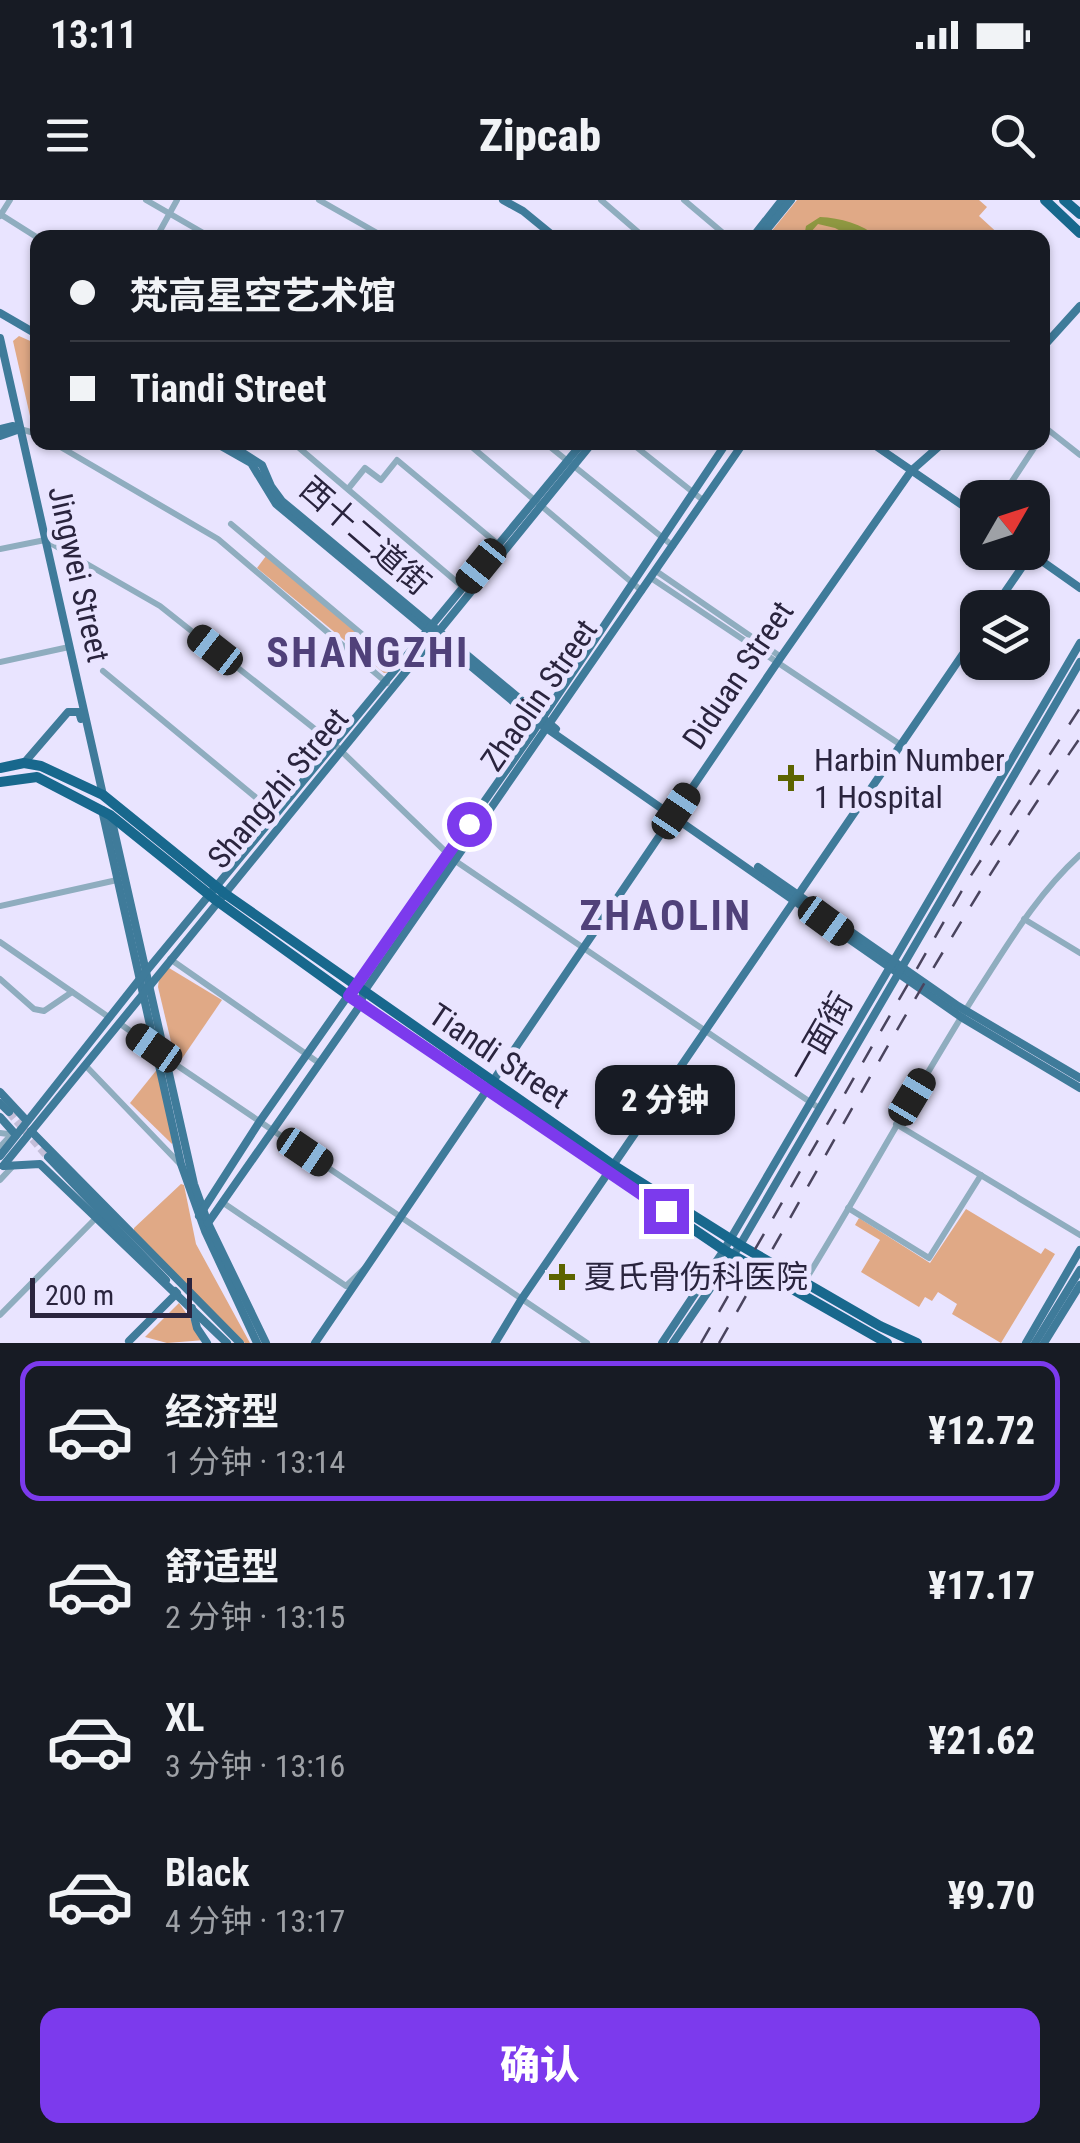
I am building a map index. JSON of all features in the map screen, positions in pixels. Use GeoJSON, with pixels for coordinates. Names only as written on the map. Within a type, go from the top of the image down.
{"type":"FeatureCollection","features":[{"type":"Feature","properties":{"kind":"highway"},"geometry":{"type":"LineString","coordinates":[[1044,200],[1080,233]]}},
{"type":"Feature","properties":{"kind":"highway"},"geometry":{"type":"LineString","coordinates":[[1064,200],[1080,214]]}},
{"type":"Feature","properties":{"kind":"highway"},"geometry":{"type":"LineString","coordinates":[[0,768],[24,763],[41,766],[102,790],[217,895]]}},
{"type":"Feature","properties":{"kind":"highway"},"geometry":{"type":"LineString","coordinates":[[0,782],[37,777],[106,813],[217,895]]}},
{"type":"Feature","properties":{"kind":"highway","name":"Tiandi Street"},"geometry":{"type":"LineString","coordinates":[[217,895],[357,996],[796,1293],[874,1340],[887,1343]]}},
{"type":"Feature","properties":{"kind":"highway","name":"Tiandi Street"},"geometry":{"type":"LineString","coordinates":[[732,1247],[917,1343]]}},
{"type":"Feature","properties":{"kind":"main road"},"geometry":{"type":"LineString","coordinates":[[767,230],[791,200]]}},
{"type":"Feature","properties":{"kind":"main road"},"geometry":{"type":"LineString","coordinates":[[506,202],[545,230]]}},
{"type":"Feature","properties":{"kind":"main road"},"geometry":{"type":"LineString","coordinates":[[758,230],[777,202]]}},
{"type":"Feature","properties":{"kind":"main road"},"geometry":{"type":"LineString","coordinates":[[1050,339],[1080,306]]}},
{"type":"Feature","properties":{"kind":"main road"},"geometry":{"type":"LineString","coordinates":[[0,312],[30,332]]}},
{"type":"Feature","properties":{"kind":"main road"},"geometry":{"type":"LineString","coordinates":[[0,324],[30,333]]}},
{"type":"Feature","properties":{"kind":"main road","name":"Jingwei Street"},"geometry":{"type":"LineString","coordinates":[[0,338],[102,790]]}},
{"type":"Feature","properties":{"kind":"main road"},"geometry":{"type":"LineString","coordinates":[[0,428],[20,429]]}},
{"type":"Feature","properties":{"kind":"main road"},"geometry":{"type":"LineString","coordinates":[[0,436],[20,429]]}},
{"type":"Feature","properties":{"kind":"main road"},"geometry":{"type":"LineString","coordinates":[[228,450],[250,463],[266,484]]}},
{"type":"Feature","properties":{"kind":"main road"},"geometry":{"type":"LineString","coordinates":[[240,450],[257,460],[266,484]]}},
{"type":"Feature","properties":{"kind":"main road","name":"Shangzhi Street"},"geometry":{"type":"LineString","coordinates":[[570,464],[578,450]]}},
{"type":"Feature","properties":{"kind":"main road","name":"Shangzhi Street"},"geometry":{"type":"LineString","coordinates":[[1,1161],[32,1131],[84,1064],[140,980],[217,895],[585,450]]}},
{"type":"Feature","properties":{"kind":"main road","name":"Zhaolin Street"},"geometry":{"type":"LineString","coordinates":[[544,723],[719,450]]}},
{"type":"Feature","properties":{"kind":"main road","name":"Zhaolin Street"},"geometry":{"type":"LineString","coordinates":[[208,1223],[319,1063],[357,996],[451,857],[654,575],[738,450]]}},
{"type":"Feature","properties":{"kind":"main road"},"geometry":{"type":"LineString","coordinates":[[882,450],[960,504]]}},
{"type":"Feature","properties":{"kind":"main road","name":"Diduan Street"},"geometry":{"type":"LineString","coordinates":[[315,1343],[779,659],[911,470],[935,450]]}},
{"type":"Feature","properties":{"kind":"main road","name":"西十二道街"},"geometry":{"type":"LineString","coordinates":[[266,484],[276,504],[544,723],[963,1014]]}},
{"type":"Feature","properties":{"kind":"main road","name":"Shangzhi Street"},"geometry":{"type":"LineString","coordinates":[[1,1161],[14,1135],[150,984],[277,815],[338,749],[400,666],[433,632],[499,545],[538,503]]}},
{"type":"Feature","properties":{"kind":"main road"},"geometry":{"type":"LineString","coordinates":[[1050,567],[1080,588]]}},
{"type":"Feature","properties":{"kind":"main road"},"geometry":{"type":"LineString","coordinates":[[673,1343],[896,966],[1080,643]]}},
{"type":"Feature","properties":{"kind":"main road"},"geometry":{"type":"LineString","coordinates":[[495,1343],[960,659]]}},
{"type":"Feature","properties":{"kind":"main road"},"geometry":{"type":"LineString","coordinates":[[896,966],[1080,662]]}},
{"type":"Feature","properties":{"kind":"main road"},"geometry":{"type":"LineString","coordinates":[[24,763],[68,712],[79,712],[95,781],[102,790],[117,880],[181,1164],[257,1343]]}},
{"type":"Feature","properties":{"kind":"main road"},"geometry":{"type":"LineString","coordinates":[[106,813],[150,984],[201,1212],[266,1343]]}},
{"type":"Feature","properties":{"kind":"main road","name":"Zhaolin Street"},"geometry":{"type":"LineString","coordinates":[[201,1212],[307,1054],[357,996]]}},
{"type":"Feature","properties":{"kind":"main road"},"geometry":{"type":"LineString","coordinates":[[963,1014],[1080,1078]]}},
{"type":"Feature","properties":{"kind":"main road"},"geometry":{"type":"LineString","coordinates":[[963,1014],[1080,1088]]}},
{"type":"Feature","properties":{"kind":"main road"},"geometry":{"type":"LineString","coordinates":[[0,1092],[27,1121]]}},
{"type":"Feature","properties":{"kind":"main road"},"geometry":{"type":"LineString","coordinates":[[0,1103],[14,1135]]}},
{"type":"Feature","properties":{"kind":"main road"},"geometry":{"type":"LineString","coordinates":[[32,1131],[46,1158],[96,1218],[154,1276],[177,1293]]}},
{"type":"Feature","properties":{"kind":"main road"},"geometry":{"type":"LineString","coordinates":[[1,1161],[15,1164],[46,1158]]}},
{"type":"Feature","properties":{"kind":"main road"},"geometry":{"type":"LineString","coordinates":[[46,1158],[227,1343]]}},
{"type":"Feature","properties":{"kind":"main road"},"geometry":{"type":"LineString","coordinates":[[46,1158],[240,1343]]}},
{"type":"Feature","properties":{"kind":"main road"},"geometry":{"type":"LineString","coordinates":[[662,1343],[732,1247]]}},
{"type":"Feature","properties":{"kind":"main road"},"geometry":{"type":"LineString","coordinates":[[1026,1343],[1080,1250]]}},
{"type":"Feature","properties":{"kind":"main road"},"geometry":{"type":"LineString","coordinates":[[1035,1343],[1080,1270]]}},
{"type":"Feature","properties":{"kind":"main road"},"geometry":{"type":"LineString","coordinates":[[1044,1343],[1080,1285]]}},
{"type":"Feature","properties":{"kind":"main road"},"geometry":{"type":"LineString","coordinates":[[128,1341],[177,1293]]}},
{"type":"Feature","properties":{"kind":"main road"},"geometry":{"type":"LineString","coordinates":[[192,1308],[196,1328],[207,1343]]}},
{"type":"Feature","properties":{"kind":"street"},"geometry":{"type":"LineString","coordinates":[[10,200],[0,215],[30,233]]}},
{"type":"Feature","properties":{"kind":"street"},"geometry":{"type":"LineString","coordinates":[[146,200],[198,230]]}},
{"type":"Feature","properties":{"kind":"street"},"geometry":{"type":"LineString","coordinates":[[161,230],[178,200]]}},
{"type":"Feature","properties":{"kind":"street"},"geometry":{"type":"LineString","coordinates":[[318,200],[372,230]]}},
{"type":"Feature","properties":{"kind":"street"},"geometry":{"type":"LineString","coordinates":[[601,200],[636,230]]}},
{"type":"Feature","properties":{"kind":"street"},"geometry":{"type":"LineString","coordinates":[[684,200],[720,230]]}},
{"type":"Feature","properties":{"kind":"street"},"geometry":{"type":"LineString","coordinates":[[20,429],[30,432]]}},
{"type":"Feature","properties":{"kind":"street"},"geometry":{"type":"LineString","coordinates":[[1050,433],[1080,455]]}},
{"type":"Feature","properties":{"kind":"street"},"geometry":{"type":"LineString","coordinates":[[66,450],[218,539],[387,683]]}},
{"type":"Feature","properties":{"kind":"street"},"geometry":{"type":"LineString","coordinates":[[301,450],[464,588]]}},
{"type":"Feature","properties":{"kind":"street"},"geometry":{"type":"LineString","coordinates":[[475,450],[642,591]]}},
{"type":"Feature","properties":{"kind":"street"},"geometry":{"type":"LineString","coordinates":[[553,450],[673,546]]}},
{"type":"Feature","properties":{"kind":"street"},"geometry":{"type":"LineString","coordinates":[[640,450],[704,501]]}},
{"type":"Feature","properties":{"kind":"street"},"geometry":{"type":"LineString","coordinates":[[728,450],[734,456]]}},
{"type":"Feature","properties":{"kind":"street"},"geometry":{"type":"LineString","coordinates":[[1013,480],[1033,450]]}},
{"type":"Feature","properties":{"kind":"street"},"geometry":{"type":"LineString","coordinates":[[348,490],[365,468],[381,480],[397,460],[499,545]]}},
{"type":"Feature","properties":{"kind":"street"},"geometry":{"type":"LineString","coordinates":[[230,524],[400,666]]}},
{"type":"Feature","properties":{"kind":"street"},"geometry":{"type":"LineString","coordinates":[[0,549],[45,540],[160,606],[338,749],[451,857],[815,1105]]}},
{"type":"Feature","properties":{"kind":"street"},"geometry":{"type":"LineString","coordinates":[[654,575],[902,745]]}},
{"type":"Feature","properties":{"kind":"street"},"geometry":{"type":"LineString","coordinates":[[0,662],[69,647]]}},
{"type":"Feature","properties":{"kind":"street"},"geometry":{"type":"LineString","coordinates":[[103,671],[277,815]]}},
{"type":"Feature","properties":{"kind":"street"},"geometry":{"type":"LineString","coordinates":[[796,1293],[1024,919],[1061,872],[1080,855]]}},
{"type":"Feature","properties":{"kind":"street"},"geometry":{"type":"LineString","coordinates":[[0,906],[117,880]]}},
{"type":"Feature","properties":{"kind":"street"},"geometry":{"type":"LineString","coordinates":[[1024,919],[1080,954]]}},
{"type":"Feature","properties":{"kind":"street"},"geometry":{"type":"LineString","coordinates":[[0,942],[154,1048]]}},
{"type":"Feature","properties":{"kind":"street"},"geometry":{"type":"LineString","coordinates":[[170,959],[319,1063]]}},
{"type":"Feature","properties":{"kind":"street"},"geometry":{"type":"LineString","coordinates":[[0,979],[34,1009],[44,1012],[72,992]]}},
{"type":"Feature","properties":{"kind":"street"},"geometry":{"type":"LineString","coordinates":[[165,1057],[587,1343]]}},
{"type":"Feature","properties":{"kind":"street"},"geometry":{"type":"LineString","coordinates":[[84,1064],[181,1164]]}},
{"type":"Feature","properties":{"kind":"street"},"geometry":{"type":"LineString","coordinates":[[896,1124],[1080,1235]]}},
{"type":"Feature","properties":{"kind":"street"},"geometry":{"type":"LineString","coordinates":[[0,1133],[14,1135]]}},
{"type":"Feature","properties":{"kind":"street"},"geometry":{"type":"LineString","coordinates":[[0,1147],[14,1135]]}},
{"type":"Feature","properties":{"kind":"street"},"geometry":{"type":"LineString","coordinates":[[0,1180],[15,1164]]}},
{"type":"Feature","properties":{"kind":"street"},"geometry":{"type":"LineString","coordinates":[[848,1208],[929,1258],[981,1175]]}},
{"type":"Feature","properties":{"kind":"street"},"geometry":{"type":"LineString","coordinates":[[222,1202],[346,1286],[359,1270],[369,1266]]}},
{"type":"Feature","properties":{"kind":"street"},"geometry":{"type":"LineString","coordinates":[[0,1315],[96,1218]]}},
{"type":"Feature","properties":{"kind":"shaded area"},"geometry":{"type":"Polygon","coordinates":[[[797,200],[979,200],[987,207],[979,216],[994,230],[773,230],[797,200]]]}},
{"type":"Feature","properties":{"kind":"shaded area"},"geometry":{"type":"Polygon","coordinates":[[[820,217],[851,222],[866,230],[839,230],[818,224],[813,230],[805,230],[820,217]]]}},
{"type":"Feature","properties":{"kind":"shaded area"},"geometry":{"type":"Polygon","coordinates":[[[19,336],[30,341],[30,416],[13,341],[19,336]]]}},
{"type":"Feature","properties":{"kind":"shaded area"},"geometry":{"type":"Polygon","coordinates":[[[266,556],[394,663],[390,672],[384,673],[257,568],[266,556]]]}},
{"type":"Feature","properties":{"kind":"shaded area"},"geometry":{"type":"Polygon","coordinates":[[[169,968],[222,1000],[181,1060],[174,1054],[158,987],[159,979],[169,968]]]}},
{"type":"Feature","properties":{"kind":"shaded area"},"geometry":{"type":"Polygon","coordinates":[[[159,1067],[173,1141],[172,1144],[130,1103],[159,1067]]]}},
{"type":"Feature","properties":{"kind":"shaded area"},"geometry":{"type":"Polygon","coordinates":[[[181,1184],[196,1244],[250,1343],[245,1343],[134,1233],[134,1228],[181,1184]]]}},
{"type":"Feature","properties":{"kind":"shaded area"},"geometry":{"type":"Polygon","coordinates":[[[966,1209],[1041,1254],[1045,1248],[1055,1254],[1001,1343],[952,1314],[957,1304],[938,1292],[932,1301],[925,1297],[919,1307],[861,1272],[880,1240],[855,1225],[859,1218],[930,1263],[966,1209]]]}},
{"type":"Feature","properties":{"kind":"shaded area"},"geometry":{"type":"Polygon","coordinates":[[[179,1303],[205,1340],[167,1343],[145,1337],[179,1303]]]}},
{"type":"Feature","properties":{"kind":"tunnel"},"geometry":{"type":"LineString","coordinates":[[9,1112],[48,1157]]}},
{"type":"Feature","properties":{"kind":"railway"},"geometry":{"type":"LineString","coordinates":[[701,1343],[968,880],[1080,708]]}},
{"type":"Feature","properties":{"kind":"railway"},"geometry":{"type":"LineString","coordinates":[[719,1343],[938,961],[1080,738]]}},
{"type":"Feature","properties":{"kind":"place","name":"Harbin Number 1 Hospital"},"geometry":{"type":"Point","coordinates":[791,778]}},
{"type":"Feature","properties":{"kind":"place","name":"夏氏骨伤科医院"},"geometry":{"type":"Point","coordinates":[562,1277]}},
{"type":"Feature","properties":{"kind":"district","name":"SHANGZHI"},"geometry":{"type":"Point","coordinates":[368,652]}},
{"type":"Feature","properties":{"kind":"district","name":"ZHAOLIN"},"geometry":{"type":"Point","coordinates":[666,915]}},
{"type":"Feature","properties":{"kind":"route"},"geometry":{"type":"LineString","coordinates":[[469,824],[349,996],[666,1211]]}}]}
